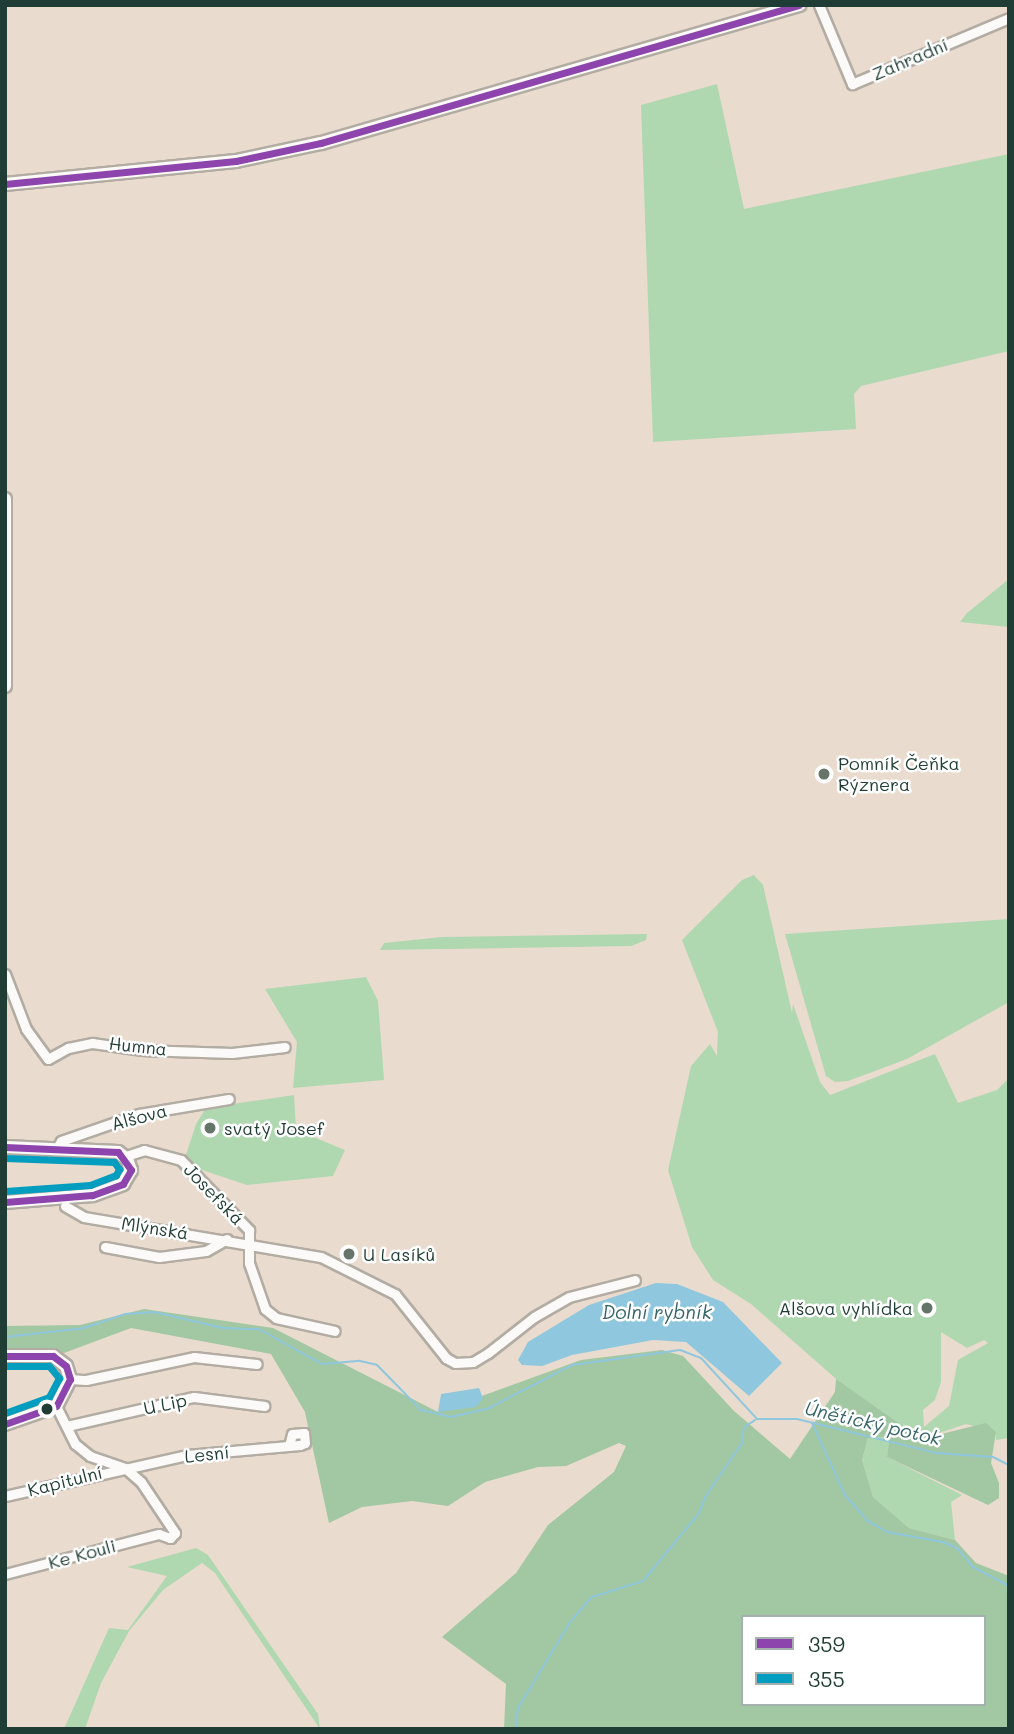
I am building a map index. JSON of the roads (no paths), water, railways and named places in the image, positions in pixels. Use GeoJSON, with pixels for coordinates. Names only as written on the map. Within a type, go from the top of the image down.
{"type":"FeatureCollection","features":[{"type":"Feature","properties":{"kind":"street"},"geometry":{"type":"LineString","coordinates":[[5,184],[196,167],[321,143],[770,10],[799,5]]}},
{"type":"Feature","properties":{"kind":"street","name":"Zahradní"},"geometry":{"type":"LineString","coordinates":[[819,5],[852,84],[1009,18]]}},
{"type":"Feature","properties":{"kind":"street"},"geometry":{"type":"LineString","coordinates":[[5,499],[5,686]]}},
{"type":"Feature","properties":{"kind":"street","name":"Humna"},"geometry":{"type":"LineString","coordinates":[[5,975],[26,1029],[48,1059],[68,1048],[92,1043],[141,1050],[232,1053],[285,1047]]}},
{"type":"Feature","properties":{"kind":"street","name":"Alšova"},"geometry":{"type":"LineString","coordinates":[[56,1150],[61,1141],[139,1114],[229,1099]]}},
{"type":"Feature","properties":{"kind":"street"},"geometry":{"type":"LineString","coordinates":[[5,1147],[118,1152],[126,1156],[128,1178],[106,1191],[5,1202]]}},
{"type":"Feature","properties":{"kind":"street","name":"Josefská"},"geometry":{"type":"LineString","coordinates":[[126,1156],[144,1150],[181,1160],[249,1230],[249,1263],[265,1309],[276,1318],[335,1331]]}},
{"type":"Feature","properties":{"kind":"street","name":"Mlýnská"},"geometry":{"type":"LineString","coordinates":[[65,1206],[83,1217],[226,1239],[320,1257],[390,1291],[409,1306],[446,1358],[456,1363],[473,1362],[569,1297],[635,1280]]}},
{"type":"Feature","properties":{"kind":"street"},"geometry":{"type":"LineString","coordinates":[[105,1247],[159,1257],[206,1251],[226,1239]]}},
{"type":"Feature","properties":{"kind":"street"},"geometry":{"type":"LineString","coordinates":[[5,1356],[53,1356],[66,1366],[69,1379],[56,1406],[8,1422]]}},
{"type":"Feature","properties":{"kind":"street"},"geometry":{"type":"LineString","coordinates":[[69,1379],[86,1380],[194,1357],[257,1364]]}},
{"type":"Feature","properties":{"kind":"street","name":"U Lip"},"geometry":{"type":"LineString","coordinates":[[66,1426],[194,1397],[264,1406]]}},
{"type":"Feature","properties":{"kind":"street"},"geometry":{"type":"LineString","coordinates":[[56,1406],[75,1444],[90,1456],[125,1468]]}},
{"type":"Feature","properties":{"kind":"street","name":"Lesní"},"geometry":{"type":"LineString","coordinates":[[125,1468],[187,1455],[289,1446]]}},
{"type":"Feature","properties":{"kind":"street"},"geometry":{"type":"LineString","coordinates":[[89,1474],[90,1456]]}},
{"type":"Feature","properties":{"kind":"street","name":"Kapitulní"},"geometry":{"type":"LineString","coordinates":[[5,1496],[89,1474],[125,1468]]}},
{"type":"Feature","properties":{"kind":"street","name":"Ke Kouli"},"geometry":{"type":"LineString","coordinates":[[5,1574],[159,1534],[174,1536],[175,1530],[125,1468]]}},
{"type":"Feature","properties":{"kind":"water","name":"Dolní rybník"},"geometry":{"type":"Polygon","coordinates":[[[656,1283],[677,1284],[723,1302],[782,1363],[749,1396],[686,1342],[653,1340],[572,1355],[542,1366],[522,1365],[518,1360],[528,1342],[589,1305],[656,1283]]]}},
{"type":"Feature","properties":{"kind":"water"},"geometry":{"type":"Polygon","coordinates":[[[479,1388],[483,1398],[476,1407],[438,1412],[441,1394],[479,1388]]]}},
{"type":"Feature","properties":{"kind":"waterway","name":"Únětický potok"},"geometry":{"type":"LineString","coordinates":[[5,1337],[84,1328],[125,1314],[154,1312],[223,1328],[259,1329],[322,1364],[360,1361],[377,1365],[421,1410],[451,1417],[487,1409],[572,1365],[680,1350],[701,1358],[757,1419],[797,1419],[937,1453],[993,1457],[1009,1465]]}},
{"type":"Feature","properties":{"kind":"waterway"},"geometry":{"type":"LineString","coordinates":[[516,1729],[518,1708],[570,1622],[592,1597],[643,1581],[699,1513],[705,1497],[742,1443],[744,1427],[755,1420]]}},
{"type":"Feature","properties":{"kind":"waterway"},"geometry":{"type":"LineString","coordinates":[[812,1423],[845,1495],[868,1521],[887,1532],[943,1542],[957,1548],[973,1567],[1009,1586]]}},
{"type":"Feature","properties":{"kind":"place","name":"Pomník Čeňka Rýznera"},"geometry":{"type":"Point","coordinates":[824,774]}},
{"type":"Feature","properties":{"kind":"place","name":"svatý Josef"},"geometry":{"type":"Point","coordinates":[210,1128]}},
{"type":"Feature","properties":{"kind":"place","name":"U Lasíků"},"geometry":{"type":"Point","coordinates":[349,1254]}},
{"type":"Feature","properties":{"kind":"place","name":"Alšova vyhlídka"},"geometry":{"type":"Point","coordinates":[927,1308]}}]}
